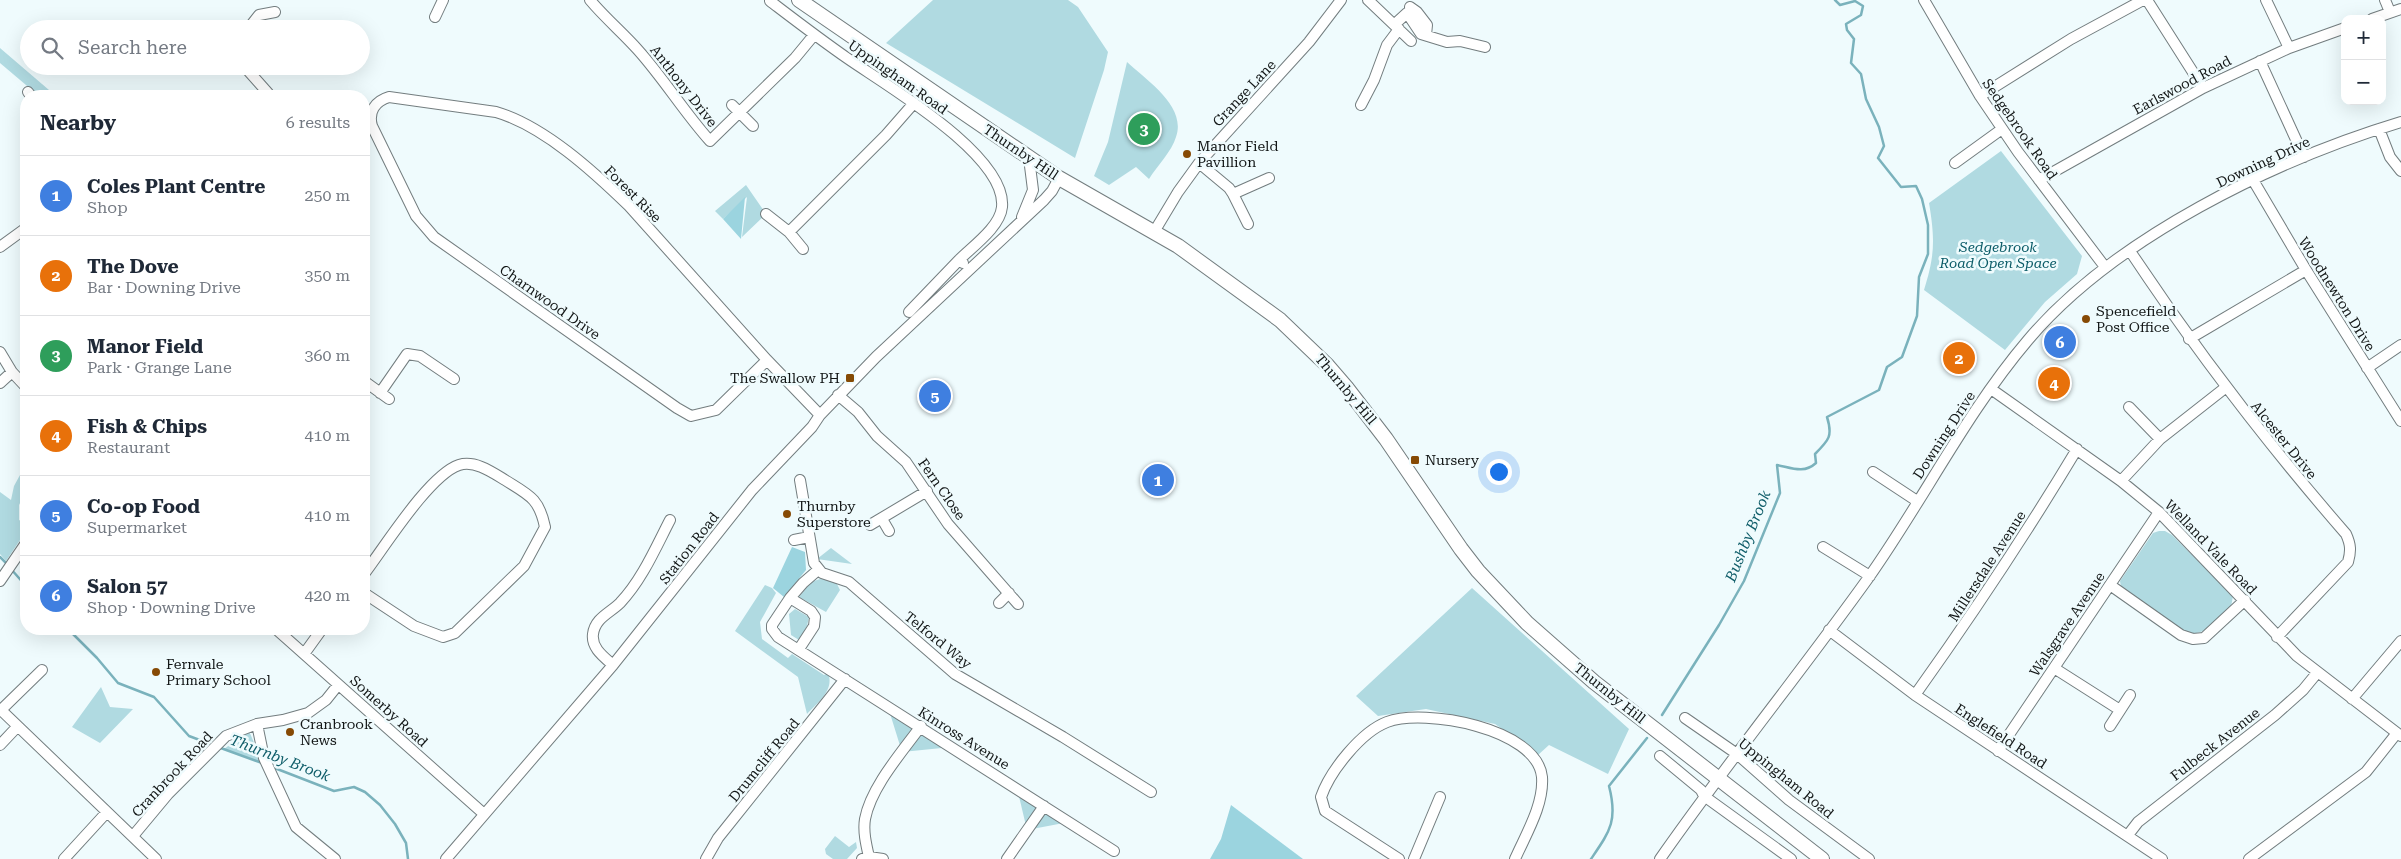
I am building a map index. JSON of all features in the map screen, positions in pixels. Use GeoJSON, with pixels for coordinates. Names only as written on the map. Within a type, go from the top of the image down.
{"type":"FeatureCollection","features":[{"type":"Feature","properties":{"kind":"highway","name":"Thurnby Hill"},"geometry":{"type":"LineString","coordinates":[[799,0],[1059,178],[1154,232],[1257,301],[1308,345],[1364,409],[1456,542],[1500,595],[1594,682],[1822,859]]}},
{"type":"Feature","properties":{"kind":"street"},"geometry":{"type":"LineString","coordinates":[[435,17],[442,0]]}},
{"type":"Feature","properties":{"kind":"street","name":"Grange Lane"},"geometry":{"type":"LineString","coordinates":[[1154,232],[1178,192],[1199,163],[1309,42],[1341,0]]}},
{"type":"Feature","properties":{"kind":"street"},"geometry":{"type":"LineString","coordinates":[[1368,0],[1410,41]]}},
{"type":"Feature","properties":{"kind":"street","name":"Sedgebrook Road"},"geometry":{"type":"LineString","coordinates":[[1924,0],[2002,130],[2105,267]]}},
{"type":"Feature","properties":{"kind":"street"},"geometry":{"type":"LineString","coordinates":[[1980,96],[2071,39],[2143,0]]}},
{"type":"Feature","properties":{"kind":"street"},"geometry":{"type":"LineString","coordinates":[[2148,0],[2203,88]]}},
{"type":"Feature","properties":{"kind":"street"},"geometry":{"type":"LineString","coordinates":[[2266,0],[2289,48]]}},
{"type":"Feature","properties":{"kind":"street"},"geometry":{"type":"LineString","coordinates":[[2385,0],[2390,12]]}},
{"type":"Feature","properties":{"kind":"street","name":"Uppingham Road"},"geometry":{"type":"LineString","coordinates":[[770,1],[814,35],[952,131],[981,161],[998,188],[1002,204],[1001,213],[992,227],[959,260]]}},
{"type":"Feature","properties":{"kind":"street","name":"Anthony Drive"},"geometry":{"type":"LineString","coordinates":[[592,3],[637,49],[664,81],[684,111],[710,141],[736,109],[795,58],[814,35]]}},
{"type":"Feature","properties":{"kind":"street"},"geometry":{"type":"LineString","coordinates":[[1410,7],[1417,12],[1427,25],[1426,35]]}},
{"type":"Feature","properties":{"kind":"street"},"geometry":{"type":"LineString","coordinates":[[801,24],[811,9]]}},
{"type":"Feature","properties":{"kind":"street"},"geometry":{"type":"LineString","coordinates":[[2382,15],[2401,9]]}},
{"type":"Feature","properties":{"kind":"street"},"geometry":{"type":"LineString","coordinates":[[256,20],[260,15],[275,12]]}},
{"type":"Feature","properties":{"kind":"street"},"geometry":{"type":"LineString","coordinates":[[1361,105],[1374,80],[1387,45],[1397,27],[1408,13],[1420,34],[1447,42],[1460,42],[1485,47]]}},
{"type":"Feature","properties":{"kind":"street","name":"Earlswood Road"},"geometry":{"type":"LineString","coordinates":[[2039,180],[2203,88],[2289,48],[2341,29]]}},
{"type":"Feature","properties":{"kind":"street"},"geometry":{"type":"LineString","coordinates":[[2260,61],[2304,157]]}},
{"type":"Feature","properties":{"kind":"street"},"geometry":{"type":"LineString","coordinates":[[252,75],[265,90]]}},
{"type":"Feature","properties":{"kind":"street","name":"Forest Rise"},"geometry":{"type":"LineString","coordinates":[[372,109],[381,100],[389,97],[496,112],[513,117],[528,126],[583,165],[630,206],[767,360],[820,415]]}},
{"type":"Feature","properties":{"kind":"street"},"geometry":{"type":"LineString","coordinates":[[789,232],[886,135],[914,103]]}},
{"type":"Feature","properties":{"kind":"street","name":"Charnwood Drive"},"geometry":{"type":"LineString","coordinates":[[372,109],[372,126],[416,216],[434,238],[677,408],[691,416],[716,410],[767,360]]}},
{"type":"Feature","properties":{"kind":"street"},"geometry":{"type":"LineString","coordinates":[[736,109],[753,126]]}},
{"type":"Feature","properties":{"kind":"street","name":"Downing Drive"},"geometry":{"type":"LineString","coordinates":[[1660,859],[1704,796],[1870,576],[1991,389],[2044,322],[2105,267],[2181,220],[2253,180],[2304,157],[2401,122]]}},
{"type":"Feature","properties":{"kind":"street"},"geometry":{"type":"LineString","coordinates":[[2379,129],[2390,157],[2401,172]]}},
{"type":"Feature","properties":{"kind":"street"},"geometry":{"type":"LineString","coordinates":[[1955,163],[2002,130]]}},
{"type":"Feature","properties":{"kind":"street","name":"Station Road"},"geometry":{"type":"LineString","coordinates":[[1018,224],[1032,195],[1033,178],[1029,158]]}},
{"type":"Feature","properties":{"kind":"street"},"geometry":{"type":"LineString","coordinates":[[1199,163],[1229,188],[1248,224]]}},
{"type":"Feature","properties":{"kind":"street","name":"Station Road"},"geometry":{"type":"LineString","coordinates":[[446,859],[613,665],[752,490],[812,427],[838,395],[1052,191],[1059,178]]}},
{"type":"Feature","properties":{"kind":"street"},"geometry":{"type":"LineString","coordinates":[[1233,194],[1269,178]]}},
{"type":"Feature","properties":{"kind":"street","name":"Woodnewton Drive"},"geometry":{"type":"LineString","coordinates":[[2253,180],[2306,270],[2401,421]]}},
{"type":"Feature","properties":{"kind":"street"},"geometry":{"type":"LineString","coordinates":[[766,214],[789,232],[803,249]]}},
{"type":"Feature","properties":{"kind":"street"},"geometry":{"type":"LineString","coordinates":[[0,247],[20,232]]}},
{"type":"Feature","properties":{"kind":"street","name":"Alcester Drive"},"geometry":{"type":"LineString","coordinates":[[2130,251],[2189,339],[2225,388],[2255,427],[2346,534],[2350,543],[2351,551],[2348,562],[2277,637]]}},
{"type":"Feature","properties":{"kind":"street"},"geometry":{"type":"LineString","coordinates":[[909,312],[959,260],[970,269]]}},
{"type":"Feature","properties":{"kind":"street"},"geometry":{"type":"LineString","coordinates":[[2189,339],[2306,270]]}},
{"type":"Feature","properties":{"kind":"street"},"geometry":{"type":"LineString","coordinates":[[2367,368],[2401,345]]}},
{"type":"Feature","properties":{"kind":"street"},"geometry":{"type":"LineString","coordinates":[[0,352],[12,372],[20,381]]}},
{"type":"Feature","properties":{"kind":"street"},"geometry":{"type":"LineString","coordinates":[[380,392],[407,354],[420,356],[454,379]]}},
{"type":"Feature","properties":{"kind":"street"},"geometry":{"type":"LineString","coordinates":[[0,383],[12,372]]}},
{"type":"Feature","properties":{"kind":"street"},"geometry":{"type":"LineString","coordinates":[[370,385],[389,399]]}},
{"type":"Feature","properties":{"kind":"street"},"geometry":{"type":"LineString","coordinates":[[2121,481],[2160,439],[2225,388]]}},
{"type":"Feature","properties":{"kind":"street","name":"Welland Vale Road"},"geometry":{"type":"LineString","coordinates":[[1991,389],[2121,481],[2159,512],[2245,600],[2277,637],[2317,673],[2399,735]]}},
{"type":"Feature","properties":{"kind":"street","name":"Fern Close"},"geometry":{"type":"LineString","coordinates":[[838,395],[858,412],[877,436],[906,462],[948,524],[1018,604]]}},
{"type":"Feature","properties":{"kind":"street"},"geometry":{"type":"LineString","coordinates":[[2129,408],[2160,439]]}},
{"type":"Feature","properties":{"kind":"street","name":"Millersdale Avenue"},"geometry":{"type":"LineString","coordinates":[[1915,695],[1973,614],[2018,546],[2077,449]]}},
{"type":"Feature","properties":{"kind":"street"},"geometry":{"type":"LineString","coordinates":[[370,566],[398,527],[443,474],[460,464],[479,465],[492,472],[528,494],[541,508],[545,527],[524,566],[455,633],[444,637],[414,626],[370,597]]}},
{"type":"Feature","properties":{"kind":"street"},"geometry":{"type":"LineString","coordinates":[[1873,472],[1917,501]]}},
{"type":"Feature","properties":{"kind":"street"},"geometry":{"type":"LineString","coordinates":[[800,480],[814,563],[818,570]]}},
{"type":"Feature","properties":{"kind":"street"},"geometry":{"type":"LineString","coordinates":[[870,525],[926,491]]}},
{"type":"Feature","properties":{"kind":"street","name":"Walsgrave Avenue"},"geometry":{"type":"LineString","coordinates":[[1998,751],[2159,512]]}},
{"type":"Feature","properties":{"kind":"street"},"geometry":{"type":"LineString","coordinates":[[882,519],[890,530]]}},
{"type":"Feature","properties":{"kind":"street"},"geometry":{"type":"LineString","coordinates":[[613,665],[595,647],[593,632],[600,618],[620,602],[636,581],[670,520]]}},
{"type":"Feature","properties":{"kind":"street"},"geometry":{"type":"LineString","coordinates":[[794,540],[809,537]]}},
{"type":"Feature","properties":{"kind":"street"},"geometry":{"type":"LineString","coordinates":[[1823,547],[1870,576]]}},
{"type":"Feature","properties":{"kind":"street"},"geometry":{"type":"LineString","coordinates":[[0,581],[20,552]]}},
{"type":"Feature","properties":{"kind":"street","name":"Kinross Avenue"},"geometry":{"type":"LineString","coordinates":[[818,570],[790,598],[774,622],[772,629],[778,637],[921,726],[1114,851]]}},
{"type":"Feature","properties":{"kind":"street","name":"Telford Way"},"geometry":{"type":"LineString","coordinates":[[818,570],[849,582],[955,674],[1063,736],[1150,792]]}},
{"type":"Feature","properties":{"kind":"street"},"geometry":{"type":"LineString","coordinates":[[2110,585],[2181,635],[2193,639],[2204,638],[2245,600]]}},
{"type":"Feature","properties":{"kind":"street"},"geometry":{"type":"LineString","coordinates":[[999,603],[1009,593]]}},
{"type":"Feature","properties":{"kind":"street"},"geometry":{"type":"LineString","coordinates":[[790,598],[811,611],[815,617],[814,626],[798,650]]}},
{"type":"Feature","properties":{"kind":"street","name":"Englefield Road"},"geometry":{"type":"LineString","coordinates":[[1829,630],[1915,695],[2162,859]]}},
{"type":"Feature","properties":{"kind":"street","name":"Somerby Road"},"geometry":{"type":"LineString","coordinates":[[283,635],[484,814]]}},
{"type":"Feature","properties":{"kind":"street"},"geometry":{"type":"LineString","coordinates":[[304,654],[318,635]]}},
{"type":"Feature","properties":{"kind":"street"},"geometry":{"type":"LineString","coordinates":[[2352,699],[2401,641]]}},
{"type":"Feature","properties":{"kind":"street"},"geometry":{"type":"LineString","coordinates":[[2054,668],[2120,710]]}},
{"type":"Feature","properties":{"kind":"street"},"geometry":{"type":"LineString","coordinates":[[42,670],[1,709],[17,727],[156,859]]}},
{"type":"Feature","properties":{"kind":"street","name":"Fulbeck Avenue"},"geometry":{"type":"LineString","coordinates":[[2128,835],[2138,822],[2275,716],[2303,690],[2317,673]]}},
{"type":"Feature","properties":{"kind":"street","name":"Drumcliff Road"},"geometry":{"type":"LineString","coordinates":[[706,859],[718,838],[845,679]]}},
{"type":"Feature","properties":{"kind":"street","name":"Cranbrook Road"},"geometry":{"type":"LineString","coordinates":[[133,836],[168,794],[226,736],[257,724],[283,720],[308,713],[326,700],[338,685]]}},
{"type":"Feature","properties":{"kind":"street"},"geometry":{"type":"LineString","coordinates":[[2110,726],[2130,694]]}},
{"type":"Feature","properties":{"kind":"street"},"geometry":{"type":"LineString","coordinates":[[1398,859],[1325,811],[1321,797],[1351,750],[1364,736],[1388,722],[1419,717],[1455,721],[1496,734],[1518,743],[1535,761],[1542,775],[1539,803],[1515,859]]}},
{"type":"Feature","properties":{"kind":"street","name":"Uppingham Road"},"geometry":{"type":"LineString","coordinates":[[1685,718],[1737,754],[1789,800],[1869,859]]}},
{"type":"Feature","properties":{"kind":"street"},"geometry":{"type":"LineString","coordinates":[[257,724],[264,758],[296,828],[335,859]]}},
{"type":"Feature","properties":{"kind":"street"},"geometry":{"type":"LineString","coordinates":[[883,859],[866,858],[864,829],[869,804],[878,787],[921,726]]}},
{"type":"Feature","properties":{"kind":"street"},"geometry":{"type":"LineString","coordinates":[[0,745],[17,727]]}},
{"type":"Feature","properties":{"kind":"street"},"geometry":{"type":"LineString","coordinates":[[2249,859],[2366,772],[2399,735]]}},
{"type":"Feature","properties":{"kind":"street"},"geometry":{"type":"LineString","coordinates":[[1660,756],[1702,790],[1704,796],[1791,859]]}},
{"type":"Feature","properties":{"kind":"street"},"geometry":{"type":"LineString","coordinates":[[1414,859],[1440,797]]}},
{"type":"Feature","properties":{"kind":"street"},"geometry":{"type":"LineString","coordinates":[[1007,859],[1044,806]]}},
{"type":"Feature","properties":{"kind":"street"},"geometry":{"type":"LineString","coordinates":[[64,859],[107,812]]}},
{"type":"Feature","properties":{"kind":"green space"},"geometry":{"type":"Polygon","coordinates":[[[933,0],[1068,0],[1078,7],[1108,52],[1104,70],[1075,158],[886,43],[933,0]]]}},
{"type":"Feature","properties":{"kind":"green space"},"geometry":{"type":"Polygon","coordinates":[[[0,48],[20,65],[20,75],[32,75],[49,90],[32,90],[0,63],[0,48]]]}},
{"type":"Feature","properties":{"kind":"green space"},"geometry":{"type":"Polygon","coordinates":[[[1127,62],[1163,95],[1176,115],[1178,126],[1171,148],[1149,179],[1136,167],[1109,185],[1094,176],[1108,142],[1127,62]]]}},
{"type":"Feature","properties":{"kind":"green space","name":"Sedgebrook Road Open Space"},"geometry":{"type":"Polygon","coordinates":[[[2001,151],[2082,256],[2077,274],[2045,302],[2005,350],[1924,290],[1933,247],[1929,203],[2001,151]]]}},
{"type":"Feature","properties":{"kind":"green space"},"geometry":{"type":"Polygon","coordinates":[[[746,185],[766,214],[742,237],[747,197],[723,219],[715,211],[746,185]]]}},
{"type":"Feature","properties":{"kind":"green space"},"geometry":{"type":"Polygon","coordinates":[[[20,475],[20,540],[6,561],[0,554],[0,492],[11,500],[14,486],[20,475]]]}},
{"type":"Feature","properties":{"kind":"green space"},"geometry":{"type":"Polygon","coordinates":[[[2165,531],[2172,535],[2233,596],[2231,607],[2204,631],[2197,633],[2183,632],[2121,587],[2120,581],[2153,533],[2165,531]]]}},
{"type":"Feature","properties":{"kind":"green space"},"geometry":{"type":"Polygon","coordinates":[[[831,548],[852,564],[817,559],[831,548]]]}},
{"type":"Feature","properties":{"kind":"green space"},"geometry":{"type":"Polygon","coordinates":[[[820,579],[835,580],[840,590],[826,612],[799,597],[811,582],[820,579]]]}},
{"type":"Feature","properties":{"kind":"green space"},"geometry":{"type":"Polygon","coordinates":[[[765,585],[772,588],[776,593],[760,622],[762,639],[788,658],[792,654],[824,675],[828,673],[830,679],[824,696],[807,714],[798,677],[735,631],[765,585]]]}},
{"type":"Feature","properties":{"kind":"green space"},"geometry":{"type":"Polygon","coordinates":[[[1472,588],[1629,729],[1608,774],[1549,745],[1538,755],[1495,724],[1426,709],[1378,716],[1356,696],[1472,588]]]}},
{"type":"Feature","properties":{"kind":"green space"},"geometry":{"type":"Polygon","coordinates":[[[795,609],[809,617],[807,626],[799,640],[791,635],[789,614],[795,609]]]}},
{"type":"Feature","properties":{"kind":"green space"},"geometry":{"type":"Polygon","coordinates":[[[101,687],[110,707],[133,709],[100,743],[72,727],[101,687]]]}},
{"type":"Feature","properties":{"kind":"green space"},"geometry":{"type":"Polygon","coordinates":[[[888,707],[952,747],[902,752],[888,707]]]}},
{"type":"Feature","properties":{"kind":"green space"},"geometry":{"type":"Polygon","coordinates":[[[249,731],[262,761],[259,762],[224,749],[249,731]]]}},
{"type":"Feature","properties":{"kind":"green space"},"geometry":{"type":"Polygon","coordinates":[[[1017,788],[1069,822],[1027,830],[1017,788]]]}},
{"type":"Feature","properties":{"kind":"green space"},"geometry":{"type":"Polygon","coordinates":[[[835,836],[849,847],[856,842],[857,848],[847,859],[833,859],[826,854],[825,849],[835,836]]]}},
{"type":"Feature","properties":{"kind":"shaded area"},"geometry":{"type":"Polygon","coordinates":[[[745,197],[741,239],[723,219],[745,197]]]}},
{"type":"Feature","properties":{"kind":"shaded area"},"geometry":{"type":"Polygon","coordinates":[[[792,547],[805,552],[806,570],[784,597],[773,588],[792,547]]]}},
{"type":"Feature","properties":{"kind":"shaded area"},"geometry":{"type":"Polygon","coordinates":[[[1231,805],[1303,859],[1210,859],[1221,839],[1231,805]]]}},
{"type":"Feature","properties":{"kind":"waterway","name":"Bushby Brook"},"geometry":{"type":"LineString","coordinates":[[1662,715],[1719,625],[1744,581],[1780,493],[1777,465],[1802,469],[1816,463],[1815,454],[1827,441],[1830,433],[1827,417],[1879,390],[1887,367],[1902,357],[1917,316],[1919,277],[1928,254],[1928,225],[1922,199],[1916,186],[1901,187],[1878,158],[1884,146],[1879,127],[1866,99],[1861,74],[1851,63],[1854,39],[1847,30],[1846,24],[1861,15],[1863,6],[1855,1],[1840,5],[1835,0]]}},
{"type":"Feature","properties":{"kind":"waterway"},"geometry":{"type":"LineString","coordinates":[[0,557],[8,565]]}},
{"type":"Feature","properties":{"kind":"waterway"},"geometry":{"type":"LineString","coordinates":[[11,569],[20,579]]}},
{"type":"Feature","properties":{"kind":"waterway"},"geometry":{"type":"LineString","coordinates":[[74,635],[118,683],[154,697],[189,736],[213,745]]}},
{"type":"Feature","properties":{"kind":"waterway","name":"Bushby Brook"},"geometry":{"type":"LineString","coordinates":[[1591,859],[1603,841],[1612,817],[1613,808],[1609,786],[1647,738]]}},
{"type":"Feature","properties":{"kind":"waterway","name":"Thurnby Brook"},"geometry":{"type":"LineString","coordinates":[[218,747],[262,763]]}},
{"type":"Feature","properties":{"kind":"waterway","name":"Thurnby Brook"},"geometry":{"type":"LineString","coordinates":[[272,767],[334,791],[354,787],[365,792],[380,805],[395,824],[406,843],[408,859]]}},
{"type":"Feature","properties":{"kind":"place","name":"Manor Field"},"geometry":{"type":"Point","coordinates":[1144,129]}},
{"type":"Feature","properties":{"kind":"place","name":"Manor Field Pavillion"},"geometry":{"type":"Point","coordinates":[1187,154]}},
{"type":"Feature","properties":{"kind":"place","name":"Spencefield Post Office"},"geometry":{"type":"Point","coordinates":[2086,319]}},
{"type":"Feature","properties":{"kind":"place","name":"Salon 57"},"geometry":{"type":"Point","coordinates":[2060,342]}},
{"type":"Feature","properties":{"kind":"place","name":"The Dove"},"geometry":{"type":"Point","coordinates":[1959,358]}},
{"type":"Feature","properties":{"kind":"place","name":"The Swallow PH"},"geometry":{"type":"Point","coordinates":[850,378]}},
{"type":"Feature","properties":{"kind":"place","name":"Fish & Chips"},"geometry":{"type":"Point","coordinates":[2054,383]}},
{"type":"Feature","properties":{"kind":"place","name":"Co-op Food"},"geometry":{"type":"Point","coordinates":[935,396]}},
{"type":"Feature","properties":{"kind":"place","name":"Nursery"},"geometry":{"type":"Point","coordinates":[1415,460]}},
{"type":"Feature","properties":{"kind":"place","name":"Coles Plant Centre"},"geometry":{"type":"Point","coordinates":[1158,480]}},
{"type":"Feature","properties":{"kind":"place","name":"Thurnby Superstore"},"geometry":{"type":"Point","coordinates":[787,514]}},
{"type":"Feature","properties":{"kind":"place","name":"Fernvale Primary School"},"geometry":{"type":"Point","coordinates":[156,672]}},
{"type":"Feature","properties":{"kind":"place","name":"Cranbrook News"},"geometry":{"type":"Point","coordinates":[290,732]}}]}
